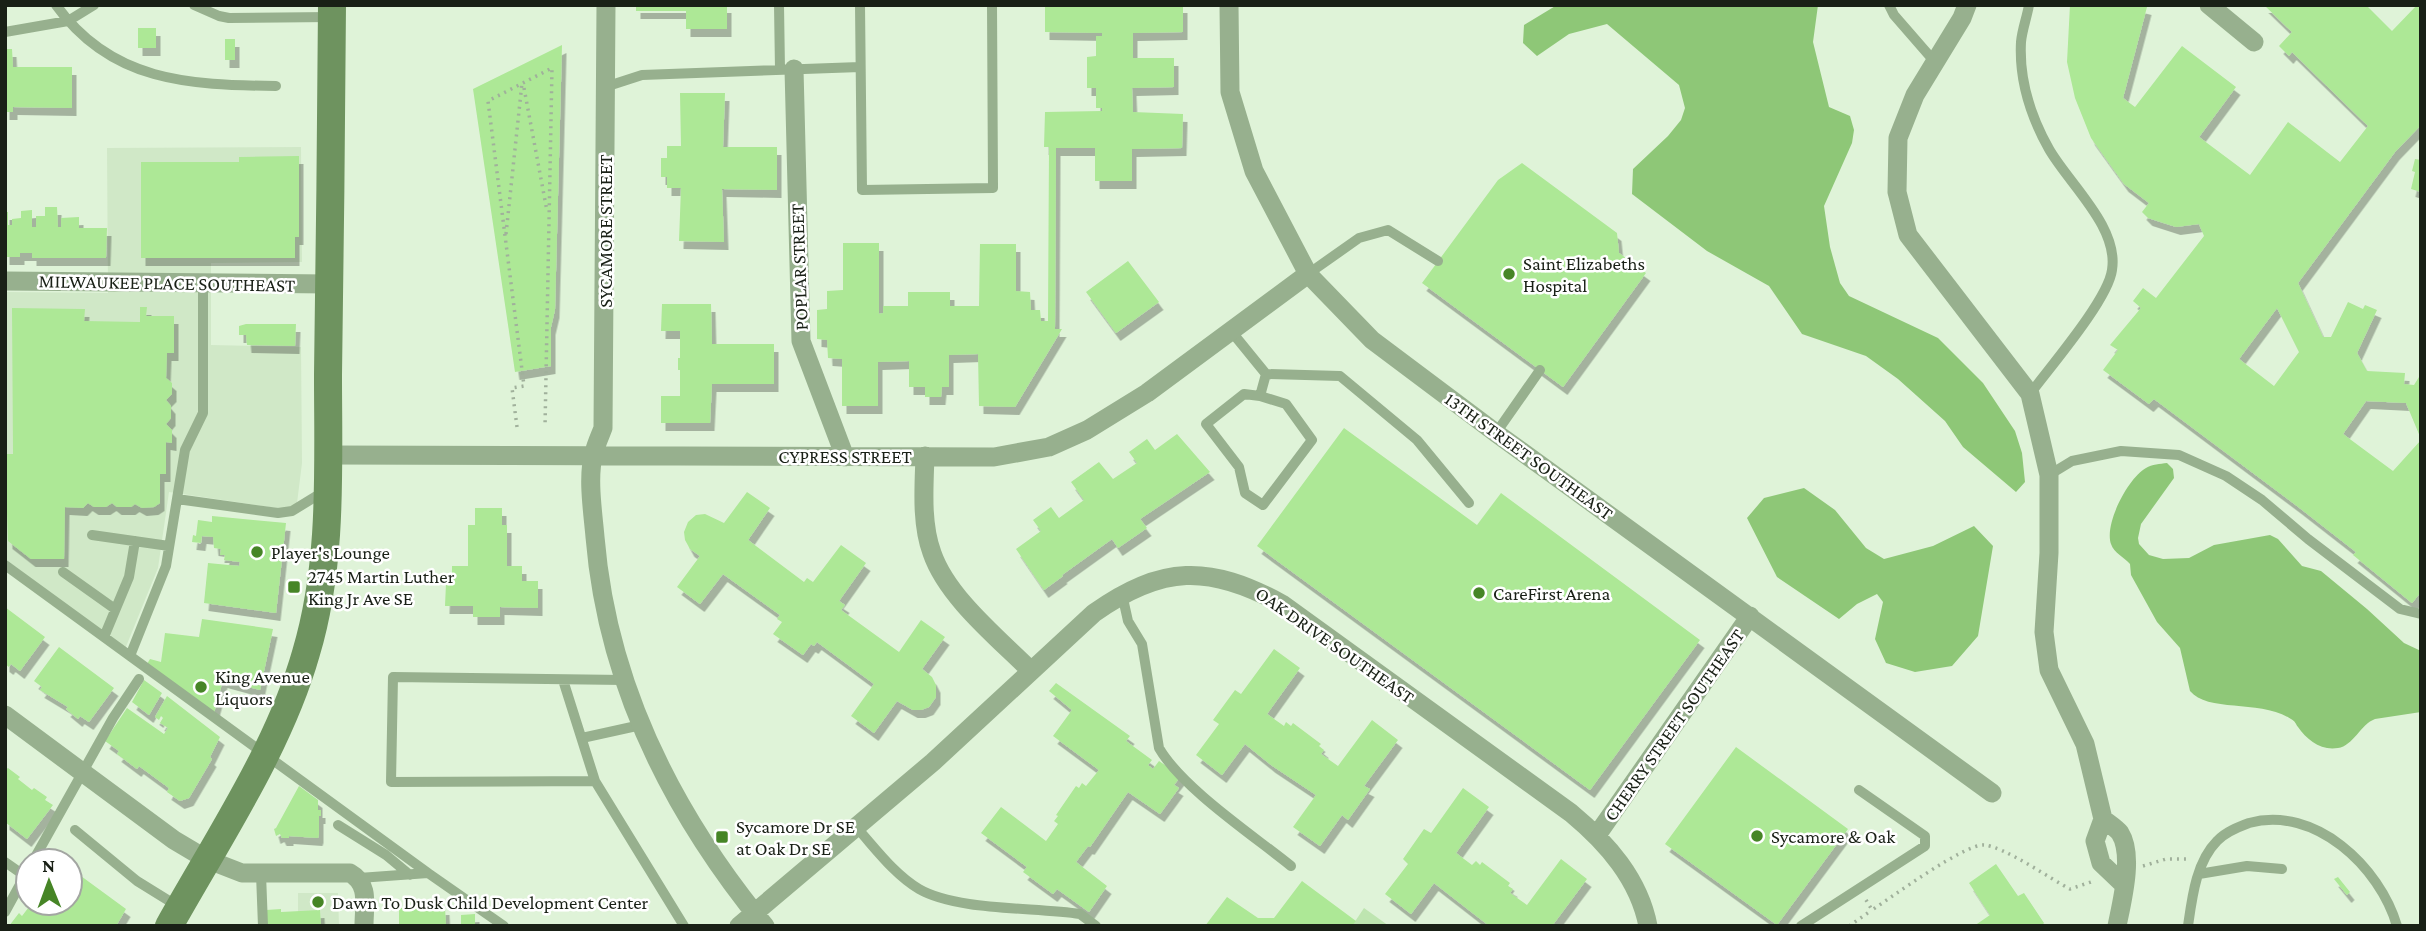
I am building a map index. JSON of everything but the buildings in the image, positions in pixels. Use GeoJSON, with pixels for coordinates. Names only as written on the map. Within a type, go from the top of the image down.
{"type":"FeatureCollection","features":[{"type":"Feature","properties":{"kind":"main road"},"geometry":{"type":"LineString","coordinates":[[174,916],[264,755],[292,696],[312,632],[324,563],[328,455],[331,11]]}},
{"type":"Feature","properties":{"kind":"street","name":"SYCAMORE STREET"},"geometry":{"type":"LineString","coordinates":[[606,5],[603,428],[593,455],[592,488],[598,568],[610,632],[624,680],[651,750],[695,831],[760,919]]}},
{"type":"Feature","properties":{"kind":"street","name":"13TH STREET SOUTHEAST"},"geometry":{"type":"LineString","coordinates":[[1229,5],[1230,92],[1254,171],[1308,274],[1372,340],[1992,793]]}},
{"type":"Feature","properties":{"kind":"street"},"geometry":{"type":"LineString","coordinates":[[1967,5],[1962,18],[1915,94],[1898,138],[1897,192],[1908,235],[2030,394],[2049,475],[2049,553],[2044,632],[2049,670],[2085,744],[2103,819],[2095,841],[2101,863],[2123,884],[2124,896],[2117,926]]}},
{"type":"Feature","properties":{"kind":"street"},"geometry":{"type":"LineString","coordinates":[[2209,5],[2254,42]]}},
{"type":"Feature","properties":{"kind":"street","name":"POPLAR STREET"},"geometry":{"type":"LineString","coordinates":[[787,69],[801,341],[845,457]]}},
{"type":"Feature","properties":{"kind":"street","name":"CYPRESS STREET"},"geometry":{"type":"LineString","coordinates":[[328,455],[994,457],[1049,447],[1087,430],[1147,393],[1308,274]]}},
{"type":"Feature","properties":{"kind":"street","name":"MILWAUKEE PLACE SOUTHEAST"},"geometry":{"type":"LineString","coordinates":[[5,281],[329,284]]}},
{"type":"Feature","properties":{"kind":"street"},"geometry":{"type":"LineString","coordinates":[[925,456],[926,529],[944,580],[1031,671]]}},
{"type":"Feature","properties":{"kind":"street","name":"OAK DRIVE SOUTHEAST"},"geometry":{"type":"LineString","coordinates":[[739,926],[760,919],[1094,613],[1122,594],[1154,580],[1192,576],[1222,578],[1251,587],[1282,604],[1571,813],[1597,835],[1615,857],[1637,890],[1648,926]]}},
{"type":"Feature","properties":{"kind":"street","name":"CHERRY STREET SOUTHEAST"},"geometry":{"type":"LineString","coordinates":[[1597,835],[1750,615]]}},
{"type":"Feature","properties":{"kind":"street"},"geometry":{"type":"LineString","coordinates":[[5,715],[174,840],[206,859],[234,871],[261,874],[354,875],[364,887],[364,926]]}},
{"type":"Feature","properties":{"kind":"lane"},"geometry":{"type":"LineString","coordinates":[[55,5],[68,21],[103,52],[143,71],[204,84],[276,86]]}},
{"type":"Feature","properties":{"kind":"lane"},"geometry":{"type":"LineString","coordinates":[[5,32],[68,21],[94,5]]}},
{"type":"Feature","properties":{"kind":"lane"},"geometry":{"type":"LineString","coordinates":[[194,5],[229,18],[331,11]]}},
{"type":"Feature","properties":{"kind":"lane"},"geometry":{"type":"LineString","coordinates":[[779,5],[787,69]]}},
{"type":"Feature","properties":{"kind":"lane"},"geometry":{"type":"LineString","coordinates":[[860,5],[862,190],[993,188],[992,5]]}},
{"type":"Feature","properties":{"kind":"lane"},"geometry":{"type":"LineString","coordinates":[[1889,5],[1894,15],[1934,61]]}},
{"type":"Feature","properties":{"kind":"lane"},"geometry":{"type":"LineString","coordinates":[[2029,5],[2021,41],[2026,99],[2049,149],[2109,237],[2112,270],[2100,299],[2030,394]]}},
{"type":"Feature","properties":{"kind":"lane"},"geometry":{"type":"LineString","coordinates":[[605,88],[642,75],[860,67]]}},
{"type":"Feature","properties":{"kind":"lane"},"geometry":{"type":"LineString","coordinates":[[1308,274],[1359,237],[1388,230],[1438,261]]}},
{"type":"Feature","properties":{"kind":"lane"},"geometry":{"type":"LineString","coordinates":[[130,656],[166,566],[185,450],[203,412],[203,283]]}},
{"type":"Feature","properties":{"kind":"lane"},"geometry":{"type":"LineString","coordinates":[[1231,331],[1266,374],[1340,376],[1417,440],[1469,503]]}},
{"type":"Feature","properties":{"kind":"lane"},"geometry":{"type":"LineString","coordinates":[[1496,433],[1540,369]]}},
{"type":"Feature","properties":{"kind":"lane"},"geometry":{"type":"LineString","coordinates":[[1261,396],[1266,374]]}},
{"type":"Feature","properties":{"kind":"lane"},"geometry":{"type":"LineString","coordinates":[[1244,394],[1261,396],[1286,404],[1312,440],[1263,505],[1245,493],[1239,467],[1206,424],[1244,394]]}},
{"type":"Feature","properties":{"kind":"lane"},"geometry":{"type":"LineString","coordinates":[[2049,475],[2072,461],[2121,450],[2179,455],[2226,475],[2262,500],[2400,609],[2421,614]]}},
{"type":"Feature","properties":{"kind":"lane"},"geometry":{"type":"LineString","coordinates":[[177,499],[278,513],[292,512],[327,489]]}},
{"type":"Feature","properties":{"kind":"lane"},"geometry":{"type":"LineString","coordinates":[[92,535],[169,546]]}},
{"type":"Feature","properties":{"kind":"lane"},"geometry":{"type":"LineString","coordinates":[[104,637],[129,577],[135,541]]}},
{"type":"Feature","properties":{"kind":"lane"},"geometry":{"type":"LineString","coordinates":[[5,565],[264,755],[300,778],[504,926]]}},
{"type":"Feature","properties":{"kind":"lane"},"geometry":{"type":"LineString","coordinates":[[63,572],[115,609]]}},
{"type":"Feature","properties":{"kind":"lane"},"geometry":{"type":"LineString","coordinates":[[1122,594],[1128,621],[1142,644],[1159,748],[1165,759],[1196,790],[1291,866]]}},
{"type":"Feature","properties":{"kind":"lane"},"geometry":{"type":"LineString","coordinates":[[596,781],[391,782],[393,677],[624,680]]}},
{"type":"Feature","properties":{"kind":"lane"},"geometry":{"type":"LineString","coordinates":[[41,847],[113,718],[139,679]]}},
{"type":"Feature","properties":{"kind":"lane"},"geometry":{"type":"LineString","coordinates":[[563,680],[596,781],[684,926]]}},
{"type":"Feature","properties":{"kind":"lane"},"geometry":{"type":"LineString","coordinates":[[582,738],[641,725]]}},
{"type":"Feature","properties":{"kind":"lane"},"geometry":{"type":"LineString","coordinates":[[1801,926],[1925,846],[1925,836],[1860,790]]}},
{"type":"Feature","properties":{"kind":"lane"},"geometry":{"type":"LineString","coordinates":[[2188,926],[2199,874],[2216,841],[2234,829],[2258,821],[2281,820],[2326,836],[2365,867],[2380,887],[2397,926]]}},
{"type":"Feature","properties":{"kind":"lane"},"geometry":{"type":"LineString","coordinates":[[338,825],[386,855],[410,875]]}},
{"type":"Feature","properties":{"kind":"lane"},"geometry":{"type":"LineString","coordinates":[[857,828],[904,877],[921,890],[950,902],[1080,914],[1096,926]]}},
{"type":"Feature","properties":{"kind":"lane"},"geometry":{"type":"LineString","coordinates":[[75,830],[137,881],[174,916]]}},
{"type":"Feature","properties":{"kind":"lane"},"geometry":{"type":"LineString","coordinates":[[2199,874],[2247,866],[2282,869]]}},
{"type":"Feature","properties":{"kind":"lane"},"geometry":{"type":"LineString","coordinates":[[354,875],[428,873]]}},
{"type":"Feature","properties":{"kind":"lane"},"geometry":{"type":"LineString","coordinates":[[261,874],[262,926]]}},
{"type":"Feature","properties":{"kind":"lane"},"geometry":{"type":"LineString","coordinates":[[5,912],[14,895]]}},
{"type":"Feature","properties":{"kind":"path"},"geometry":{"type":"LineString","coordinates":[[517,427],[512,388],[524,386],[488,101],[552,68],[545,428]]}},
{"type":"Feature","properties":{"kind":"path"},"geometry":{"type":"LineString","coordinates":[[523,83],[549,219]]}},
{"type":"Feature","properties":{"kind":"path"},"geometry":{"type":"LineString","coordinates":[[505,241],[523,83]]}},
{"type":"Feature","properties":{"kind":"path"},"geometry":{"type":"LineString","coordinates":[[1849,926],[1963,852],[1982,845],[1997,849],[2070,889],[2099,879]]}},
{"type":"Feature","properties":{"kind":"path"},"geometry":{"type":"LineString","coordinates":[[2138,867],[2166,859],[2186,859]]}},
{"type":"Feature","properties":{"kind":"path"},"geometry":{"type":"LineString","coordinates":[[1858,889],[1872,910]]}},
{"type":"Feature","properties":{"kind":"shaded area"},"geometry":{"type":"Polygon","coordinates":[[[301,147],[302,262],[211,263],[211,345],[301,347],[302,463],[296,511],[169,492],[158,568],[125,649],[5,559],[5,292],[108,293],[107,148],[301,147]]]}},
{"type":"Feature","properties":{"kind":"shaded area","name":"Dawn To Dusk Child Development Center"},"geometry":{"type":"Polygon","coordinates":[[[298,893],[338,893],[339,926],[298,926],[298,893]]]}},
{"type":"Feature","properties":{"kind":"shaded area"},"geometry":{"type":"Polygon","coordinates":[[[1364,908],[1389,926],[1352,926],[1364,908]]]}},
{"type":"Feature","properties":{"kind":"green space"},"geometry":{"type":"Polygon","coordinates":[[[1557,5],[1818,5],[1813,42],[1829,107],[1850,116],[1854,130],[1852,143],[1824,206],[1830,247],[1840,283],[1849,296],[1938,338],[1983,383],[2015,431],[2022,453],[2025,482],[2016,492],[1963,447],[1945,421],[1898,379],[1866,356],[1802,334],[1769,286],[1707,251],[1632,194],[1633,169],[1681,120],[1685,108],[1679,85],[1607,24],[1569,34],[1537,56],[1523,43],[1524,25],[1557,5]]]}},
{"type":"Feature","properties":{"kind":"green space"},"geometry":{"type":"Polygon","coordinates":[[[2167,463],[2173,469],[2174,478],[2141,524],[2138,538],[2139,544],[2149,555],[2163,559],[2189,558],[2214,545],[2270,535],[2278,539],[2302,566],[2321,571],[2404,643],[2421,651],[2421,712],[2375,719],[2343,746],[2326,748],[2315,744],[2294,721],[2279,713],[2209,702],[2190,691],[2180,648],[2157,622],[2131,575],[2130,564],[2114,550],[2110,535],[2114,514],[2132,481],[2148,467],[2167,463]]]}},
{"type":"Feature","properties":{"kind":"green space"},"geometry":{"type":"Polygon","coordinates":[[[1804,488],[1835,510],[1866,548],[1884,559],[1933,546],[1974,526],[1993,546],[1978,636],[1952,666],[1915,672],[1886,663],[1875,639],[1883,602],[1877,594],[1857,604],[1839,619],[1777,577],[1747,518],[1764,498],[1804,488]]]}},
{"type":"Feature","properties":{"kind":"place","name":"Saint Elizabeths Hospital"},"geometry":{"type":"Point","coordinates":[1509,274]}},
{"type":"Feature","properties":{"kind":"place","name":"Player's Lounge"},"geometry":{"type":"Point","coordinates":[257,552]}},
{"type":"Feature","properties":{"kind":"place","name":"2745 Martin Luther King Jr Ave SE"},"geometry":{"type":"Point","coordinates":[294,587]}},
{"type":"Feature","properties":{"kind":"place","name":"CareFirst Arena"},"geometry":{"type":"Point","coordinates":[1479,593]}},
{"type":"Feature","properties":{"kind":"place","name":"King Avenue Liquors"},"geometry":{"type":"Point","coordinates":[201,687]}},
{"type":"Feature","properties":{"kind":"place","name":"Sycamore & Oak"},"geometry":{"type":"Point","coordinates":[1757,836]}},
{"type":"Feature","properties":{"kind":"place","name":"Sycamore Dr SE at Oak Dr SE"},"geometry":{"type":"Point","coordinates":[722,837]}},
{"type":"Feature","properties":{"kind":"place","name":"Dawn To Dusk Child Development Center"},"geometry":{"type":"Point","coordinates":[318,902]}}]}
